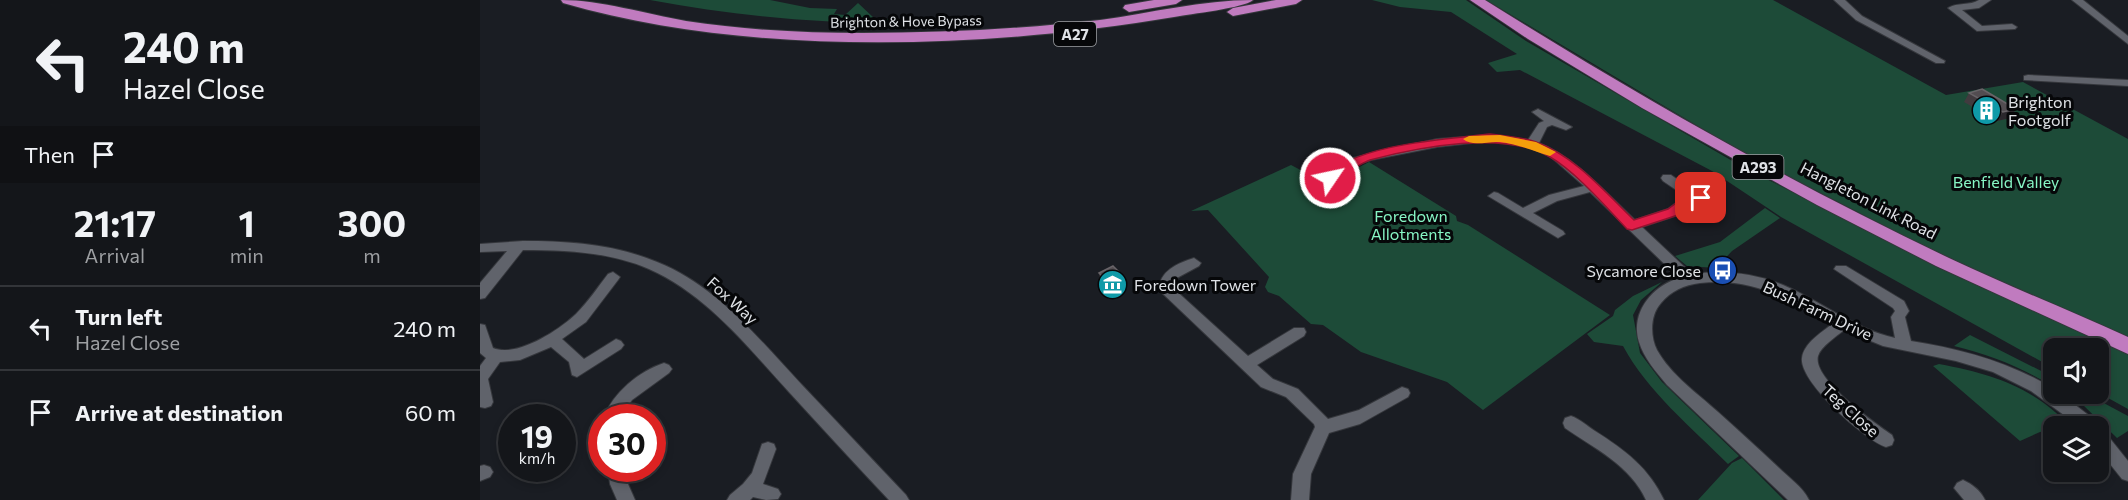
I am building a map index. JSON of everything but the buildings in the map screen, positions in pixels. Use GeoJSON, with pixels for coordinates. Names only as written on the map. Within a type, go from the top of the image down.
{"type":"FeatureCollection","features":[{"type":"Feature","properties":{"kind":"highway","name":"Brighton & Hove Bypass"},"geometry":{"type":"LineString","coordinates":[[567,0],[595,9],[717,31],[852,39],[980,34],[1113,23],[1247,0]]}},
{"type":"Feature","properties":{"kind":"highway","name":"Brighton & Hove Bypass"},"geometry":{"type":"LineString","coordinates":[[605,0],[703,18],[850,30],[961,28],[1115,16],[1212,0]]}},
{"type":"Feature","properties":{"kind":"highway","name":"A27"},"geometry":{"type":"LineString","coordinates":[[961,28],[1042,20],[1176,0]]}},
{"type":"Feature","properties":{"kind":"highway","name":"A27"},"geometry":{"type":"LineString","coordinates":[[852,39],[999,40],[1140,28],[1296,0]]}},
{"type":"Feature","properties":{"kind":"highway","name":"Hangleton Link Road"},"geometry":{"type":"LineString","coordinates":[[1476,0],[1533,37],[1744,160],[1944,262],[2128,346]]}},
{"type":"Feature","properties":{"kind":"street"},"geometry":{"type":"LineString","coordinates":[[1839,0],[1859,18],[1940,62]]}},
{"type":"Feature","properties":{"kind":"street"},"geometry":{"type":"LineString","coordinates":[[1986,0],[1976,6],[1953,8],[1980,29],[2012,27]]}},
{"type":"Feature","properties":{"kind":"street"},"geometry":{"type":"LineString","coordinates":[[2077,0],[2128,41]]}},
{"type":"Feature","properties":{"kind":"street"},"geometry":{"type":"LineString","coordinates":[[2028,78],[2128,83]]}},
{"type":"Feature","properties":{"kind":"street"},"geometry":{"type":"LineString","coordinates":[[1538,112],[1566,127]]}},
{"type":"Feature","properties":{"kind":"street"},"geometry":{"type":"LineString","coordinates":[[1532,144],[1543,125],[1551,121]]}},
{"type":"Feature","properties":{"kind":"street"},"geometry":{"type":"LineString","coordinates":[[1330,178],[1352,162],[1422,146],[1490,138],[1532,144],[1555,154],[1689,279]]}},
{"type":"Feature","properties":{"kind":"street"},"geometry":{"type":"LineString","coordinates":[[1666,178],[1693,196],[1709,202]]}},
{"type":"Feature","properties":{"kind":"street"},"geometry":{"type":"LineString","coordinates":[[1523,213],[1553,198],[1593,187]]}},
{"type":"Feature","properties":{"kind":"street"},"geometry":{"type":"LineString","coordinates":[[1494,196],[1558,234]]}},
{"type":"Feature","properties":{"kind":"street"},"geometry":{"type":"LineString","coordinates":[[1632,226],[1673,212],[1693,196]]}},
{"type":"Feature","properties":{"kind":"street"},"geometry":{"type":"LineString","coordinates":[[480,294],[486,277],[518,247]]}},
{"type":"Feature","properties":{"kind":"street","name":"Fox Way"},"geometry":{"type":"LineString","coordinates":[[480,248],[594,250],[630,257],[654,266],[686,283],[721,311],[749,338],[900,500]]}},
{"type":"Feature","properties":{"kind":"street"},"geometry":{"type":"LineString","coordinates":[[1194,264],[1168,278],[1165,284],[1166,290],[1267,383],[1292,393],[1321,420],[1323,427],[1302,474],[1300,500]]}},
{"type":"Feature","properties":{"kind":"street"},"geometry":{"type":"LineString","coordinates":[[1841,269],[1899,305],[1902,311],[1898,317],[1904,345]]}},
{"type":"Feature","properties":{"kind":"street"},"geometry":{"type":"LineString","coordinates":[[480,329],[487,352],[495,357],[512,357],[552,339],[581,318],[613,277]]}},
{"type":"Feature","properties":{"kind":"street","name":"Bush Farm Drive"},"geometry":{"type":"LineString","coordinates":[[1800,500],[1687,393],[1651,353],[1644,334],[1645,318],[1660,293],[1689,279],[1723,277],[1748,280],[1776,288],[1869,336],[1995,366],[2027,379],[2062,401],[2079,416]]}},
{"type":"Feature","properties":{"kind":"street","name":"Teg Close"},"geometry":{"type":"LineString","coordinates":[[1842,323],[1811,351],[1808,361],[1813,373],[1836,399],[1886,440]]}},
{"type":"Feature","properties":{"kind":"street"},"geometry":{"type":"LineString","coordinates":[[1247,364],[1299,332]]}},
{"type":"Feature","properties":{"kind":"street"},"geometry":{"type":"LineString","coordinates":[[552,339],[577,360],[577,372],[616,345]]}},
{"type":"Feature","properties":{"kind":"street"},"geometry":{"type":"LineString","coordinates":[[484,402],[480,378],[495,357]]}},
{"type":"Feature","properties":{"kind":"street"},"geometry":{"type":"LineString","coordinates":[[621,404],[627,396],[664,369]]}},
{"type":"Feature","properties":{"kind":"street"},"geometry":{"type":"LineString","coordinates":[[1323,427],[1340,426],[1354,421],[1402,393]]}},
{"type":"Feature","properties":{"kind":"street"},"geometry":{"type":"LineString","coordinates":[[1571,423],[1639,474],[1651,488],[1655,500]]}},
{"type":"Feature","properties":{"kind":"street"},"geometry":{"type":"LineString","coordinates":[[736,500],[752,489],[763,468],[768,449]]}},
{"type":"Feature","properties":{"kind":"street"},"geometry":{"type":"LineString","coordinates":[[2109,450],[2128,474]]}},
{"type":"Feature","properties":{"kind":"street"},"geometry":{"type":"LineString","coordinates":[[619,482],[626,500]]}},
{"type":"Feature","properties":{"kind":"street"},"geometry":{"type":"LineString","coordinates":[[752,489],[772,494]]}},
{"type":"Feature","properties":{"kind":"green space"},"geometry":{"type":"Polygon","coordinates":[[[650,0],[770,0],[810,8],[837,9],[834,14],[845,15],[858,3],[874,18],[888,19],[891,23],[830,22],[770,17],[650,0]]]}},
{"type":"Feature","properties":{"kind":"green space"},"geometry":{"type":"Polygon","coordinates":[[[1372,0],[1466,0],[1526,41],[1741,166],[1925,259],[2101,338],[2043,338],[2043,362],[1781,217],[1712,171],[1520,70],[1497,72],[1488,63],[1517,54],[1451,12],[1400,7],[1372,0]]]}},
{"type":"Feature","properties":{"kind":"green space","name":"Benfield Valley"},"geometry":{"type":"Polygon","coordinates":[[[1486,0],[1773,0],[1946,95],[2023,82],[2128,139],[2128,339],[1939,254],[1743,153],[1486,0]]]}},
{"type":"Feature","properties":{"kind":"green space","name":"Foredown Allotments"},"geometry":{"type":"Polygon","coordinates":[[[1369,162],[1456,216],[1457,221],[1468,225],[1610,315],[1483,410],[1447,382],[1361,352],[1323,325],[1311,324],[1279,296],[1268,292],[1265,287],[1269,277],[1208,210],[1191,211],[1291,165],[1316,178],[1319,188],[1369,162]]]}},
{"type":"Feature","properties":{"kind":"green space"},"geometry":{"type":"Polygon","coordinates":[[[1765,208],[1780,218],[1732,251],[1716,268],[1687,266],[1675,256],[1720,242],[1765,208]]]}},
{"type":"Feature","properties":{"kind":"green space"},"geometry":{"type":"Polygon","coordinates":[[[1662,282],[1641,300],[1633,315],[1640,353],[1662,382],[1739,456],[1728,464],[1657,394],[1623,346],[1594,342],[1587,334],[1613,316],[1615,310],[1633,296],[1662,282]]]}},
{"type":"Feature","properties":{"kind":"green space"},"geometry":{"type":"Polygon","coordinates":[[[1970,335],[2043,372],[2043,381],[2005,362],[1954,346],[1970,335]]]}},
{"type":"Feature","properties":{"kind":"green space"},"geometry":{"type":"Polygon","coordinates":[[[2109,341],[2128,350],[2128,409],[2109,399],[2109,341]]]}},
{"type":"Feature","properties":{"kind":"green space"},"geometry":{"type":"Polygon","coordinates":[[[1939,364],[1993,377],[2025,391],[2059,416],[2043,416],[2043,431],[2020,441],[1933,366],[1939,364]]]}},
{"type":"Feature","properties":{"kind":"green space"},"geometry":{"type":"Polygon","coordinates":[[[2082,404],[2106,404],[2128,416],[2128,431],[2117,438],[2109,430],[2109,416],[2094,416],[2082,404]]]}},
{"type":"Feature","properties":{"kind":"green space"},"geometry":{"type":"Polygon","coordinates":[[[1742,458],[1784,500],[1698,500],[1732,463],[1742,458]]]}},
{"type":"Feature","properties":{"kind":"slow traffic"},"geometry":{"type":"LineString","coordinates":[[1469,139],[1490,138],[1532,144],[1550,152]]}},
{"type":"Feature","properties":{"kind":"place","name":"Brighton Footgolf"},"geometry":{"type":"Point","coordinates":[1987,110]}},
{"type":"Feature","properties":{"kind":"place","name":"Sycamore Close"},"geometry":{"type":"Point","coordinates":[1722,270]}},
{"type":"Feature","properties":{"kind":"place","name":"Foredown Tower"},"geometry":{"type":"Point","coordinates":[1113,284]}},
{"type":"Feature","properties":{"kind":"route"},"geometry":{"type":"LineString","coordinates":[[1330,178],[1352,162],[1369,156],[1437,143],[1490,138],[1532,144],[1555,154],[1593,187],[1632,226],[1673,212],[1693,196],[1701,198]]}}]}
